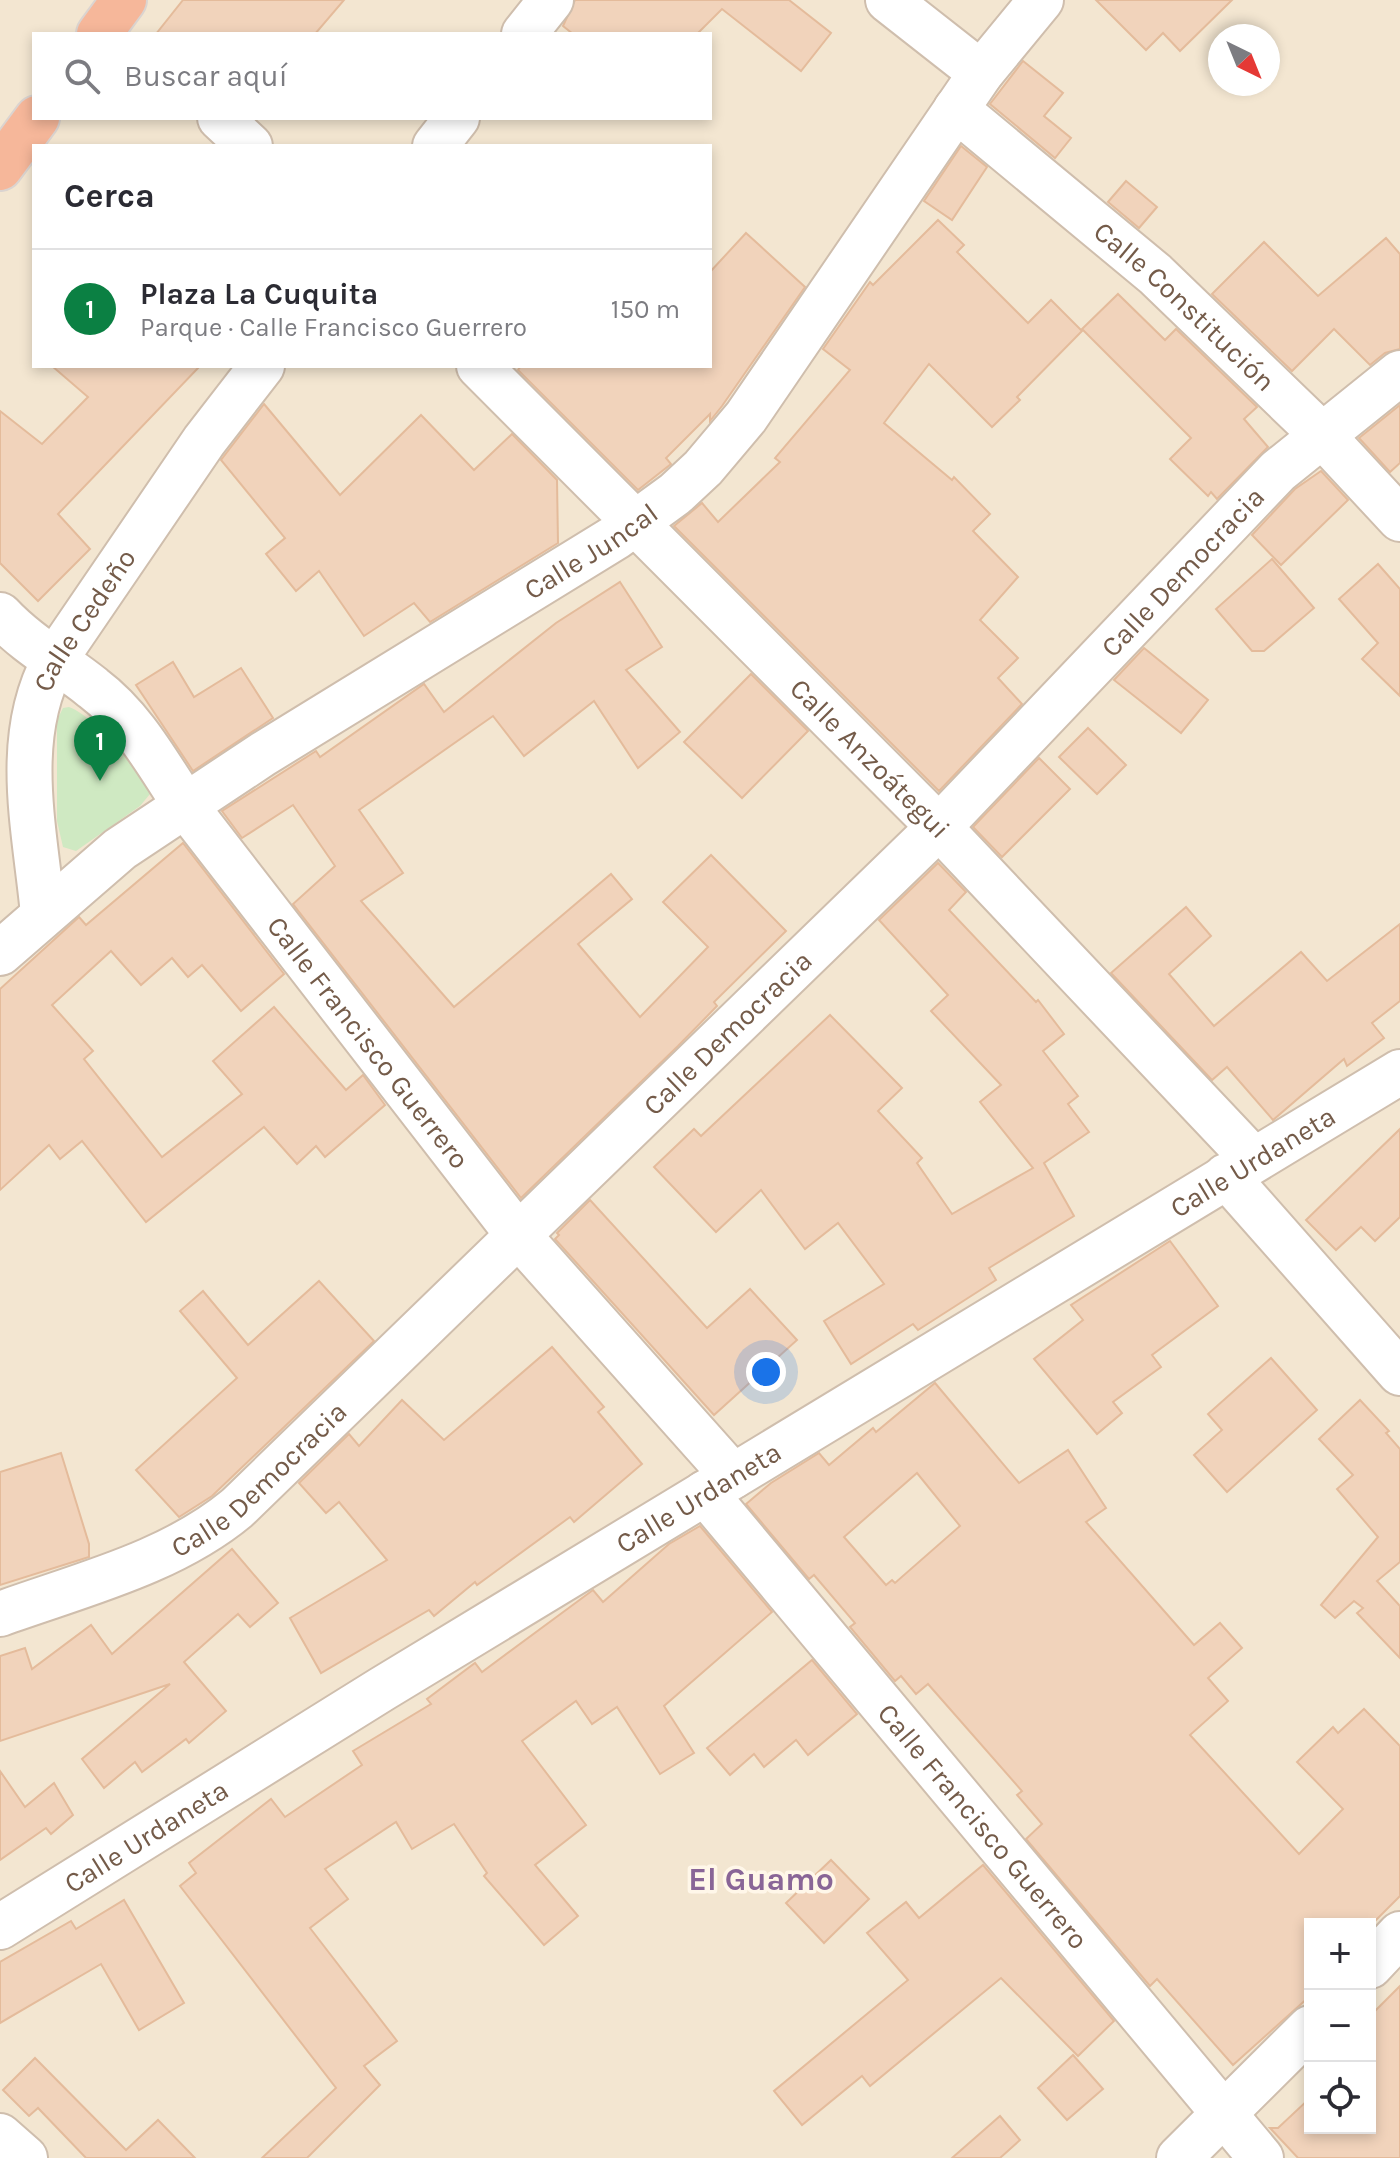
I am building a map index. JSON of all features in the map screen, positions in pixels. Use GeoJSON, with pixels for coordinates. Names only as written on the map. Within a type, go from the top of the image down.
{"type":"FeatureCollection","features":[{"type":"Feature","properties":{"kind":"highway"},"geometry":{"type":"LineString","coordinates":[[0,168],[36,120]]}},
{"type":"Feature","properties":{"kind":"street"},"geometry":{"type":"LineString","coordinates":[[526,32],[551,0]]}},
{"type":"Feature","properties":{"kind":"street"},"geometry":{"type":"LineString","coordinates":[[888,0],[981,73]]}},
{"type":"Feature","properties":{"kind":"street","name":"Calle Juncal"},"geometry":{"type":"LineString","coordinates":[[0,953],[120,849],[185,805],[637,522],[703,468],[746,417],[981,73],[1041,0]]}},
{"type":"Feature","properties":{"kind":"street","name":"Calle Constitución"},"geometry":{"type":"LineString","coordinates":[[956,109],[1155,274],[1321,434],[1400,519]]}},
{"type":"Feature","properties":{"kind":"street"},"geometry":{"type":"LineString","coordinates":[[222,120],[248,144]]}},
{"type":"Feature","properties":{"kind":"street"},"geometry":{"type":"LineString","coordinates":[[437,144],[455,120]]}},
{"type":"Feature","properties":{"kind":"street","name":"Calle Cedeño"},"geometry":{"type":"LineString","coordinates":[[43,914],[30,732],[39,690],[54,661],[204,441],[260,368]]}},
{"type":"Feature","properties":{"kind":"street","name":"Calle Anzoátegui"},"geometry":{"type":"LineString","coordinates":[[481,368],[939,827],[1240,1167],[1400,1373]]}},
{"type":"Feature","properties":{"kind":"street","name":"Calle Democracia"},"geometry":{"type":"LineString","coordinates":[[0,1614],[167,1553],[218,1524],[939,827],[1278,471],[1400,373]]}},
{"type":"Feature","properties":{"kind":"street","name":"Calle Francisco Guerrero"},"geometry":{"type":"LineString","coordinates":[[0,615],[33,647],[95,689],[139,735],[185,805],[518,1235],[1261,2158]]}},
{"type":"Feature","properties":{"kind":"street","name":"Calle Urdaneta"},"geometry":{"type":"LineString","coordinates":[[0,1927],[719,1484],[1400,1072]]}},
{"type":"Feature","properties":{"kind":"street"},"geometry":{"type":"LineString","coordinates":[[1376,1960],[1400,1934]]}},
{"type":"Feature","properties":{"kind":"street"},"geometry":{"type":"LineString","coordinates":[[1179,2158],[1304,2034]]}},
{"type":"Feature","properties":{"kind":"street"},"geometry":{"type":"LineString","coordinates":[[0,2136],[25,2158]]}},
{"type":"Feature","properties":{"kind":"shaded area"},"geometry":{"type":"Polygon","coordinates":[[[0,0],[1400,0],[1400,2158],[0,2158],[0,0]]]}},
{"type":"Feature","properties":{"kind":"green space"},"geometry":{"type":"Polygon","coordinates":[[[69,707],[90,720],[116,745],[138,772],[150,794],[140,806],[76,851],[63,847],[57,821],[57,720],[63,708],[69,707]]]}},
{"type":"Feature","properties":{"kind":"building"},"geometry":{"type":"Polygon","coordinates":[[[183,0],[344,0],[317,32],[158,32],[183,0]]]}},
{"type":"Feature","properties":{"kind":"building"},"geometry":{"type":"Polygon","coordinates":[[[575,0],[789,0],[831,33],[801,71],[722,9],[699,32],[570,32],[563,26],[575,0]]]}},
{"type":"Feature","properties":{"kind":"building"},"geometry":{"type":"Polygon","coordinates":[[[1096,0],[1232,0],[1180,51],[1163,33],[1146,50],[1096,0]]]}},
{"type":"Feature","properties":{"kind":"building"},"geometry":{"type":"Polygon","coordinates":[[[1023,61],[1063,93],[1044,116],[1071,138],[1055,158],[990,104],[1023,61]]]}},
{"type":"Feature","properties":{"kind":"building"},"geometry":{"type":"Polygon","coordinates":[[[961,146],[987,167],[952,220],[924,201],[961,146]]]}},
{"type":"Feature","properties":{"kind":"building"},"geometry":{"type":"Polygon","coordinates":[[[1126,181],[1157,207],[1139,228],[1108,202],[1126,181]]]}},
{"type":"Feature","properties":{"kind":"building"},"geometry":{"type":"Polygon","coordinates":[[[938,220],[964,245],[957,252],[1028,323],[1051,300],[1082,331],[992,427],[929,364],[884,423],[952,480],[954,477],[990,514],[973,531],[1018,577],[980,620],[1018,658],[998,678],[1022,704],[939,791],[674,526],[702,503],[718,522],[780,462],[775,458],[850,370],[823,349],[870,282],[873,285],[938,220]]]}},
{"type":"Feature","properties":{"kind":"building"},"geometry":{"type":"Polygon","coordinates":[[[746,233],[805,287],[710,421],[710,414],[666,458],[671,464],[638,490],[518,370],[712,368],[712,270],[746,233]]]}},
{"type":"Feature","properties":{"kind":"building"},"geometry":{"type":"Polygon","coordinates":[[[1386,238],[1400,254],[1400,349],[1385,353],[1370,365],[1334,329],[1292,371],[1212,294],[1264,242],[1318,296],[1386,238]]]}},
{"type":"Feature","properties":{"kind":"building"},"geometry":{"type":"Polygon","coordinates":[[[1118,294],[1165,340],[1176,329],[1257,407],[1244,419],[1268,447],[1217,499],[1211,492],[1208,496],[1170,459],[1191,438],[1082,329],[1118,294]]]}},
{"type":"Feature","properties":{"kind":"building"},"geometry":{"type":"Polygon","coordinates":[[[54,368],[198,368],[58,514],[90,549],[38,601],[0,563],[0,411],[42,444],[88,397],[54,368]]]}},
{"type":"Feature","properties":{"kind":"building"},"geometry":{"type":"Polygon","coordinates":[[[264,404],[340,495],[421,415],[474,470],[512,434],[557,480],[558,543],[430,622],[414,603],[364,636],[319,571],[296,591],[266,554],[285,538],[221,460],[264,404]]]}},
{"type":"Feature","properties":{"kind":"building"},"geometry":{"type":"Polygon","coordinates":[[[1400,405],[1400,463],[1390,472],[1359,438],[1400,405]]]}},
{"type":"Feature","properties":{"kind":"building"},"geometry":{"type":"Polygon","coordinates":[[[1321,471],[1348,500],[1281,565],[1252,535],[1295,489],[1321,471]]]}},
{"type":"Feature","properties":{"kind":"building"},"geometry":{"type":"Polygon","coordinates":[[[1272,559],[1314,608],[1264,651],[1252,651],[1216,609],[1272,559]]]}},
{"type":"Feature","properties":{"kind":"building"},"geometry":{"type":"Polygon","coordinates":[[[1378,564],[1400,589],[1400,696],[1362,659],[1378,643],[1339,599],[1378,564]]]}},
{"type":"Feature","properties":{"kind":"building"},"geometry":{"type":"Polygon","coordinates":[[[620,582],[662,647],[626,670],[680,732],[638,768],[594,701],[524,756],[493,716],[359,810],[403,873],[361,901],[454,1007],[611,874],[632,899],[578,944],[640,1017],[708,947],[663,902],[711,855],[786,931],[714,1002],[717,1006],[678,1046],[521,1198],[293,904],[335,866],[293,805],[242,838],[222,811],[316,751],[320,757],[424,684],[444,712],[556,623],[620,582]]]}},
{"type":"Feature","properties":{"kind":"building"},"geometry":{"type":"Polygon","coordinates":[[[1144,648],[1208,700],[1181,733],[1114,680],[1144,648]]]}},
{"type":"Feature","properties":{"kind":"building"},"geometry":{"type":"Polygon","coordinates":[[[173,662],[194,697],[241,668],[273,718],[193,771],[136,685],[173,662]]]}},
{"type":"Feature","properties":{"kind":"building"},"geometry":{"type":"Polygon","coordinates":[[[751,674],[808,731],[742,798],[684,742],[751,674]]]}},
{"type":"Feature","properties":{"kind":"building"},"geometry":{"type":"Polygon","coordinates":[[[1088,728],[1126,765],[1097,794],[1059,757],[1088,728]]]}},
{"type":"Feature","properties":{"kind":"building"},"geometry":{"type":"Polygon","coordinates":[[[1039,758],[1070,789],[1002,857],[973,827],[1039,758]]]}},
{"type":"Feature","properties":{"kind":"building"},"geometry":{"type":"Polygon","coordinates":[[[183,843],[284,974],[241,1011],[202,965],[188,977],[172,958],[141,985],[111,951],[52,1005],[93,1051],[84,1059],[162,1157],[242,1094],[213,1061],[274,1007],[346,1090],[363,1075],[385,1105],[325,1157],[316,1146],[297,1164],[264,1127],[146,1222],[82,1141],[60,1159],[49,1145],[0,1190],[0,989],[79,917],[86,925],[183,843]]]}},
{"type":"Feature","properties":{"kind":"building"},"geometry":{"type":"Polygon","coordinates":[[[938,863],[966,892],[949,910],[1036,1002],[1038,1000],[1064,1034],[1043,1051],[1078,1096],[1068,1104],[1089,1132],[1044,1163],[1074,1216],[989,1268],[996,1280],[918,1330],[913,1324],[851,1364],[824,1321],[884,1284],[838,1223],[805,1249],[761,1190],[716,1232],[654,1167],[694,1129],[701,1136],[830,1015],[902,1088],[878,1111],[922,1158],[917,1163],[952,1214],[1033,1168],[980,1102],[1001,1085],[931,1011],[948,995],[879,920],[938,863]]]}},
{"type":"Feature","properties":{"kind":"building"},"geometry":{"type":"Polygon","coordinates":[[[1186,907],[1211,936],[1169,974],[1214,1026],[1301,952],[1327,981],[1400,924],[1400,1001],[1372,1023],[1384,1038],[1347,1066],[1344,1059],[1273,1120],[1227,1067],[1212,1080],[1111,973],[1186,907]]]}},
{"type":"Feature","properties":{"kind":"building"},"geometry":{"type":"Polygon","coordinates":[[[1400,1129],[1400,1217],[1375,1241],[1361,1227],[1336,1250],[1306,1220],[1400,1129]]]}},
{"type":"Feature","properties":{"kind":"building"},"geometry":{"type":"Polygon","coordinates":[[[590,1200],[707,1328],[750,1289],[797,1340],[714,1415],[555,1239],[559,1235],[557,1233],[590,1200]]]}},
{"type":"Feature","properties":{"kind":"building"},"geometry":{"type":"Polygon","coordinates":[[[1170,1241],[1218,1306],[1152,1355],[1161,1367],[1113,1402],[1122,1413],[1097,1434],[1034,1359],[1083,1320],[1071,1305],[1170,1241]]]}},
{"type":"Feature","properties":{"kind":"building"},"geometry":{"type":"Polygon","coordinates":[[[319,1281],[374,1341],[212,1496],[179,1517],[136,1470],[237,1378],[180,1311],[203,1291],[248,1345],[319,1281]]]}},
{"type":"Feature","properties":{"kind":"building"},"geometry":{"type":"Polygon","coordinates":[[[552,1347],[604,1407],[598,1412],[642,1464],[574,1522],[570,1517],[477,1585],[475,1582],[434,1616],[429,1610],[321,1673],[290,1618],[387,1560],[339,1502],[326,1513],[299,1483],[349,1434],[359,1446],[402,1400],[444,1440],[552,1347]]]}},
{"type":"Feature","properties":{"kind":"building"},"geometry":{"type":"Polygon","coordinates":[[[1271,1358],[1317,1410],[1227,1492],[1194,1455],[1222,1430],[1208,1414],[1271,1358]]]}},
{"type":"Feature","properties":{"kind":"building"},"geometry":{"type":"Polygon","coordinates":[[[935,1383],[1019,1483],[1068,1450],[1106,1508],[1086,1522],[1194,1645],[1220,1623],[1242,1648],[1208,1678],[1228,1701],[1190,1735],[1299,1854],[1343,1809],[1297,1762],[1333,1727],[1338,1733],[1364,1709],[1400,1746],[1400,1896],[1376,1920],[1304,1918],[1304,2001],[1233,2065],[1157,1979],[1150,1986],[1026,1839],[1042,1824],[1017,1795],[1022,1791],[928,1684],[916,1694],[901,1676],[895,1681],[850,1627],[855,1623],[814,1575],[809,1579],[746,1504],[771,1483],[819,1453],[829,1465],[873,1428],[876,1432],[935,1383]],[[917,1473],[844,1537],[886,1585],[892,1580],[895,1583],[960,1526],[917,1473]]]}},
{"type":"Feature","properties":{"kind":"building"},"geometry":{"type":"Polygon","coordinates":[[[1360,1400],[1389,1431],[1386,1433],[1400,1449],[1400,1562],[1377,1581],[1400,1606],[1400,1658],[1357,1613],[1363,1608],[1354,1601],[1335,1618],[1321,1605],[1378,1537],[1337,1489],[1353,1475],[1319,1439],[1360,1400]]]}},
{"type":"Feature","properties":{"kind":"building"},"geometry":{"type":"Polygon","coordinates":[[[61,1453],[89,1544],[89,1557],[0,1585],[0,1472],[61,1453]]]}},
{"type":"Feature","properties":{"kind":"building"},"geometry":{"type":"Polygon","coordinates":[[[700,1526],[772,1612],[664,1706],[694,1753],[660,1774],[617,1707],[592,1724],[576,1701],[522,1741],[586,1825],[535,1865],[578,1916],[544,1945],[484,1876],[487,1873],[454,1824],[412,1849],[396,1822],[325,1869],[348,1899],[310,1928],[397,2041],[364,2066],[380,2085],[307,2158],[262,2158],[336,2088],[180,1886],[196,1873],[189,1863],[271,1799],[285,1817],[362,1765],[353,1751],[431,1704],[427,1699],[475,1663],[482,1672],[593,1590],[603,1602],[669,1544],[700,1526]]]}},
{"type":"Feature","properties":{"kind":"building"},"geometry":{"type":"Polygon","coordinates":[[[232,1549],[278,1603],[250,1627],[238,1614],[184,1662],[226,1711],[189,1743],[186,1739],[142,1772],[135,1762],[104,1788],[82,1759],[170,1684],[0,1741],[0,1656],[25,1648],[32,1669],[91,1625],[112,1654],[232,1549]]]}},
{"type":"Feature","properties":{"kind":"building"},"geometry":{"type":"Polygon","coordinates":[[[812,1660],[857,1714],[808,1755],[796,1740],[764,1767],[754,1754],[730,1775],[707,1748],[812,1660]]]}},
{"type":"Feature","properties":{"kind":"building"},"geometry":{"type":"Polygon","coordinates":[[[0,1771],[25,1807],[54,1783],[73,1815],[51,1834],[46,1828],[0,1860],[0,1771]]]}},
{"type":"Feature","properties":{"kind":"building"},"geometry":{"type":"Polygon","coordinates":[[[831,1860],[869,1899],[824,1943],[786,1903],[831,1860]]]}},
{"type":"Feature","properties":{"kind":"building"},"geometry":{"type":"Polygon","coordinates":[[[983,1865],[1114,2021],[1078,2056],[1001,1978],[870,2086],[862,2076],[802,2125],[774,2091],[908,1980],[867,1933],[906,1902],[919,1918],[983,1865]]]}},
{"type":"Feature","properties":{"kind":"building"},"geometry":{"type":"Polygon","coordinates":[[[124,1900],[184,2003],[139,2030],[101,1964],[0,2023],[0,1962],[71,1921],[76,1929],[124,1900]]]}},
{"type":"Feature","properties":{"kind":"building"},"geometry":{"type":"Polygon","coordinates":[[[1400,1986],[1400,2158],[1298,2158],[1270,2128],[1278,2128],[1304,2104],[1304,2134],[1376,2134],[1376,2010],[1400,1986]]]}},
{"type":"Feature","properties":{"kind":"building"},"geometry":{"type":"Polygon","coordinates":[[[1073,2055],[1103,2089],[1067,2120],[1038,2088],[1073,2055]]]}},
{"type":"Feature","properties":{"kind":"building"},"geometry":{"type":"Polygon","coordinates":[[[35,2058],[126,2150],[158,2120],[195,2158],[86,2158],[38,2108],[29,2116],[3,2090],[35,2058]]]}},
{"type":"Feature","properties":{"kind":"building"},"geometry":{"type":"Polygon","coordinates":[[[1000,2116],[1020,2140],[1000,2158],[952,2158],[1000,2116]]]}},
{"type":"Feature","properties":{"kind":"place","name":"Plaza La Cuquita"},"geometry":{"type":"Point","coordinates":[100,781]}},
{"type":"Feature","properties":{"kind":"district","name":"El Guamo"},"geometry":{"type":"Point","coordinates":[761,1879]}}]}
